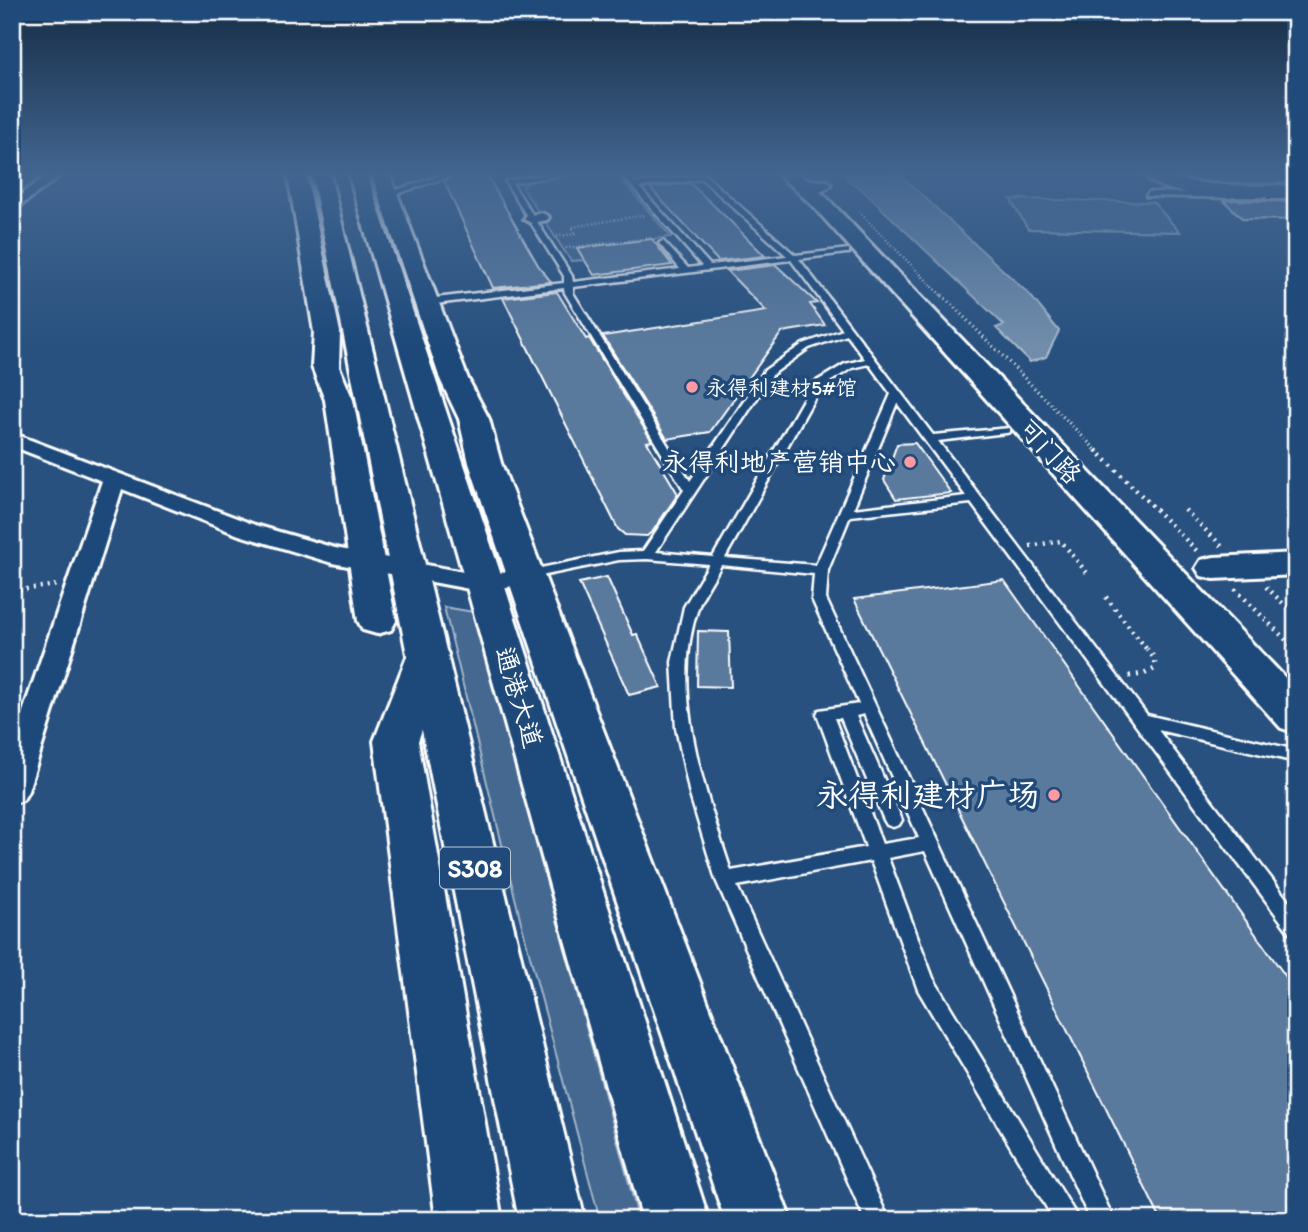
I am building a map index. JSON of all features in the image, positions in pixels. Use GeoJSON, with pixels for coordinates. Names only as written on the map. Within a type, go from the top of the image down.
{"type":"FeatureCollection","features":[{"type":"Feature","properties":{"kind":"main road","name":"S308"},"geometry":{"type":"LineString","coordinates":[[352,232],[389,566],[428,654],[552,1220]]}},
{"type":"Feature","properties":{"kind":"main road","name":"通港大道"},"geometry":{"type":"LineString","coordinates":[[362,232],[506,580],[676,1220]]}},
{"type":"Feature","properties":{"kind":"main road"},"geometry":{"type":"LineString","coordinates":[[374,232],[427,302],[454,379],[467,399],[480,436],[506,580],[758,1220]]}},
{"type":"Feature","properties":{"kind":"main road","name":"可门路"},"geometry":{"type":"LineString","coordinates":[[849,232],[1296,717]]}},
{"type":"Feature","properties":{"kind":"main road","name":"可门路"},"geometry":{"type":"LineString","coordinates":[[857,232],[1296,681]]}},
{"type":"Feature","properties":{"kind":"main road"},"geometry":{"type":"LineString","coordinates":[[1223,561],[1296,564]]}},
{"type":"Feature","properties":{"kind":"main road"},"geometry":{"type":"LineString","coordinates":[[377,621],[389,566]]}},
{"type":"Feature","properties":{"kind":"main road"},"geometry":{"type":"LineString","coordinates":[[428,654],[396,741],[469,1220]]}},
{"type":"Feature","properties":{"kind":"street"},"geometry":{"type":"LineString","coordinates":[[12,439],[247,530],[332,555],[389,566],[506,580]]}},
{"type":"Feature","properties":{"kind":"street"},"geometry":{"type":"LineString","coordinates":[[12,792],[114,478]]}},
{"type":"Feature","properties":{"kind":"lane"},"geometry":{"type":"LineString","coordinates":[[542,232],[568,276],[569,293],[690,490]]}},
{"type":"Feature","properties":{"kind":"lane"},"geometry":{"type":"LineString","coordinates":[[765,232],[794,258],[1296,926]]}},
{"type":"Feature","properties":{"kind":"lane"},"geometry":{"type":"LineString","coordinates":[[678,234],[708,268]]}},
{"type":"Feature","properties":{"kind":"lane"},"geometry":{"type":"LineString","coordinates":[[663,243],[686,271]]}},
{"type":"Feature","properties":{"kind":"lane"},"geometry":{"type":"LineString","coordinates":[[427,302],[846,251]]}},
{"type":"Feature","properties":{"kind":"lane"},"geometry":{"type":"LineString","coordinates":[[647,555],[769,372],[806,346],[849,331]]}},
{"type":"Feature","properties":{"kind":"lane"},"geometry":{"type":"LineString","coordinates":[[871,361],[849,366],[816,386],[691,607],[679,662],[684,729],[698,795],[725,880],[877,1220]]}},
{"type":"Feature","properties":{"kind":"lane"},"geometry":{"type":"LineString","coordinates":[[897,394],[821,570],[819,599],[1102,1220]]}},
{"type":"Feature","properties":{"kind":"lane"},"geometry":{"type":"LineString","coordinates":[[930,439],[1006,430]]}},
{"type":"Feature","properties":{"kind":"lane"},"geometry":{"type":"LineString","coordinates":[[846,513],[975,499]]}},
{"type":"Feature","properties":{"kind":"lane"},"geometry":{"type":"LineString","coordinates":[[506,580],[620,556],[647,555],[821,570]]}},
{"type":"Feature","properties":{"kind":"lane"},"geometry":{"type":"LineString","coordinates":[[869,708],[825,714],[925,983],[1067,1220]]}},
{"type":"Feature","properties":{"kind":"lane"},"geometry":{"type":"LineString","coordinates":[[846,711],[893,820]]}},
{"type":"Feature","properties":{"kind":"lane"},"geometry":{"type":"LineString","coordinates":[[1141,720],[1296,756]]}},
{"type":"Feature","properties":{"kind":"lane"},"geometry":{"type":"LineString","coordinates":[[725,880],[930,843]]}},
{"type":"Feature","properties":{"kind":"path"},"geometry":{"type":"LineString","coordinates":[[543,237],[576,232]]}},
{"type":"Feature","properties":{"kind":"path"},"geometry":{"type":"LineString","coordinates":[[881,232],[1223,561]]}},
{"type":"Feature","properties":{"kind":"path"},"geometry":{"type":"LineString","coordinates":[[551,250],[678,234]]}},
{"type":"Feature","properties":{"kind":"path"},"geometry":{"type":"LineString","coordinates":[[1185,510],[1296,650]]}},
{"type":"Feature","properties":{"kind":"path"},"geometry":{"type":"LineString","coordinates":[[1012,548],[1061,541],[1087,573]]}},
{"type":"Feature","properties":{"kind":"path"},"geometry":{"type":"LineString","coordinates":[[12,591],[80,583]]}},
{"type":"Feature","properties":{"kind":"path"},"geometry":{"type":"LineString","coordinates":[[1264,585],[1290,610]]}},
{"type":"Feature","properties":{"kind":"path"},"geometry":{"type":"LineString","coordinates":[[1106,597],[1155,659],[1154,669],[1144,674],[1110,679]]}},
{"type":"Feature","properties":{"kind":"shaded area"},"geometry":{"type":"Polygon","coordinates":[[[552,232],[667,232],[671,237],[578,248],[584,260],[571,261],[552,232]]]}},
{"type":"Feature","properties":{"kind":"shaded area"},"geometry":{"type":"Polygon","coordinates":[[[907,232],[963,232],[1030,295],[1059,331],[1046,357],[1030,362],[996,328],[1004,325],[907,232]]]}},
{"type":"Feature","properties":{"kind":"shaded area"},"geometry":{"type":"Polygon","coordinates":[[[444,607],[473,612],[639,1220],[600,1220],[521,922],[444,607]]]}},
{"type":"Feature","properties":{"kind":"building"},"geometry":{"type":"Polygon","coordinates":[[[468,232],[520,232],[551,282],[493,288],[468,232]]]}},
{"type":"Feature","properties":{"kind":"building"},"geometry":{"type":"Polygon","coordinates":[[[691,232],[741,232],[765,256],[718,261],[691,232]]]}},
{"type":"Feature","properties":{"kind":"building"},"geometry":{"type":"Polygon","coordinates":[[[652,239],[672,265],[594,275],[577,248],[652,239]]]}},
{"type":"Feature","properties":{"kind":"building","name":"永得利建材5#馆"},"geometry":{"type":"Polygon","coordinates":[[[776,265],[817,303],[810,304],[825,325],[782,332],[710,432],[667,439],[603,336],[766,311],[727,271],[776,265]]]}},
{"type":"Feature","properties":{"kind":"building"},"geometry":{"type":"Polygon","coordinates":[[[557,292],[586,339],[589,338],[652,441],[647,442],[678,494],[647,536],[625,535],[618,529],[503,298],[557,292]]]}},
{"type":"Feature","properties":{"kind":"building","name":"永得利地产营销中心"},"geometry":{"type":"Polygon","coordinates":[[[915,443],[951,493],[896,499],[884,480],[897,444],[915,443]]]}},
{"type":"Feature","properties":{"kind":"building"},"geometry":{"type":"Polygon","coordinates":[[[607,577],[633,635],[637,634],[661,687],[629,695],[579,583],[607,577]]]}},
{"type":"Feature","properties":{"kind":"building","name":"永得利建材广场"},"geometry":{"type":"Polygon","coordinates":[[[1004,580],[1296,991],[1296,1220],[1161,1220],[854,599],[1004,580]]]}},
{"type":"Feature","properties":{"kind":"building"},"geometry":{"type":"Polygon","coordinates":[[[698,631],[729,632],[731,687],[697,686],[698,631]]]}},
{"type":"Feature","properties":{"kind":"place","name":"永得利建材5#馆"},"geometry":{"type":"Point","coordinates":[692,387]}},
{"type":"Feature","properties":{"kind":"place","name":"永得利地产营销中心"},"geometry":{"type":"Point","coordinates":[910,462]}},
{"type":"Feature","properties":{"kind":"place","name":"永得利建材广场"},"geometry":{"type":"Point","coordinates":[1054,795]}}]}
